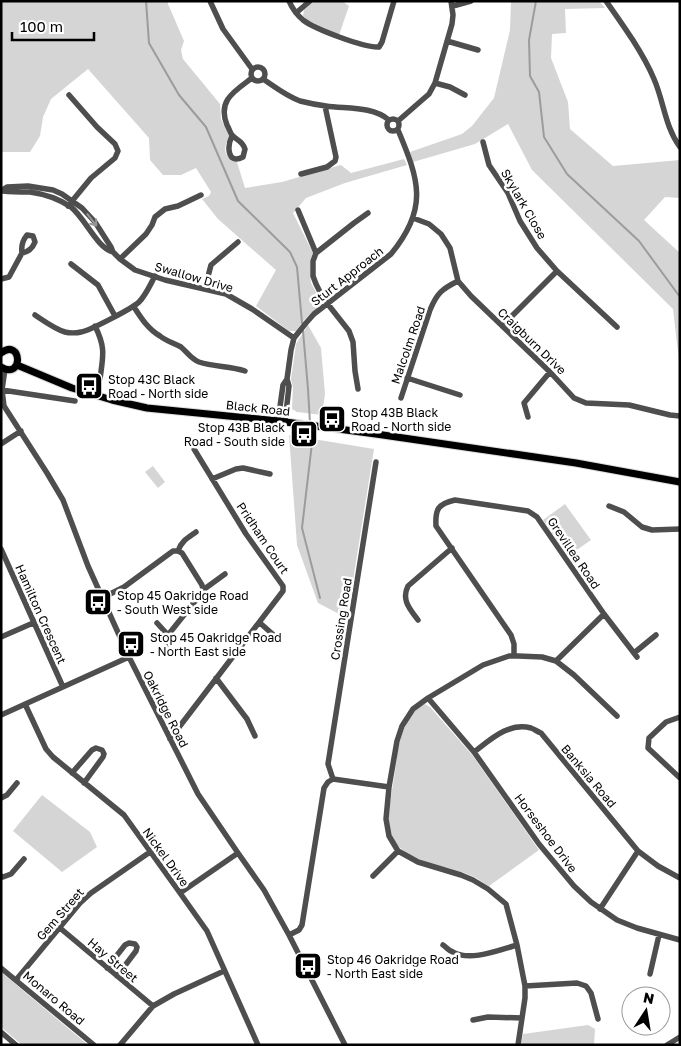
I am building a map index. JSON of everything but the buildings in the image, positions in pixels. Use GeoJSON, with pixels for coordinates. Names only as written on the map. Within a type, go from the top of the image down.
{"type":"FeatureCollection","features":[{"type":"Feature","properties":{"kind":"main road"},"geometry":{"type":"LineString","coordinates":[[1,353],[4,350],[11,350],[16,352],[18,358],[17,365],[10,370],[3,368]]}},
{"type":"Feature","properties":{"kind":"main road","name":"Black Road"},"geometry":{"type":"LineString","coordinates":[[17,365],[72,388],[147,408],[281,421],[576,463],[680,482]]}},
{"type":"Feature","properties":{"kind":"street"},"geometry":{"type":"LineString","coordinates":[[210,1],[223,29],[252,69],[250,72],[252,78],[256,81],[263,79],[290,97],[300,101],[371,111],[383,115],[389,120],[395,119],[398,121]]}},
{"type":"Feature","properties":{"kind":"street"},"geometry":{"type":"LineString","coordinates":[[289,1],[303,20],[350,41],[374,48],[379,47],[382,42],[394,1]]}},
{"type":"Feature","properties":{"kind":"street"},"geometry":{"type":"LineString","coordinates":[[296,13],[310,1]]}},
{"type":"Feature","properties":{"kind":"street"},"geometry":{"type":"LineString","coordinates":[[398,121],[429,94],[435,83],[453,15],[452,4],[471,1]]}},
{"type":"Feature","properties":{"kind":"street"},"geometry":{"type":"LineString","coordinates":[[606,1],[620,20],[656,82],[667,122],[676,143],[680,147]]}},
{"type":"Feature","properties":{"kind":"street"},"geometry":{"type":"LineString","coordinates":[[447,41],[478,50]]}},
{"type":"Feature","properties":{"kind":"street"},"geometry":{"type":"LineString","coordinates":[[252,69],[259,66],[263,69],[265,73],[263,79]]}},
{"type":"Feature","properties":{"kind":"street"},"geometry":{"type":"LineString","coordinates":[[232,136],[225,120],[224,108],[226,101],[230,95],[252,78]]}},
{"type":"Feature","properties":{"kind":"street"},"geometry":{"type":"LineString","coordinates":[[435,83],[450,87],[465,95]]}},
{"type":"Feature","properties":{"kind":"street"},"geometry":{"type":"LineString","coordinates":[[68,206],[91,178],[115,158],[118,151],[116,144],[97,127],[69,95]]}},
{"type":"Feature","properties":{"kind":"street"},"geometry":{"type":"LineString","coordinates":[[301,174],[327,167],[335,161],[336,157],[325,106]]}},
{"type":"Feature","properties":{"kind":"street"},"geometry":{"type":"LineString","coordinates":[[389,120],[387,124],[388,129],[392,131],[398,130],[400,124],[398,121]]}},
{"type":"Feature","properties":{"kind":"street","name":"Sturt Approach"},"geometry":{"type":"LineString","coordinates":[[281,421],[283,385],[287,379],[294,338],[310,318],[391,254],[401,242],[413,218],[417,189],[412,168],[398,130]]}},
{"type":"Feature","properties":{"kind":"street","name":"Skylark Close"},"geometry":{"type":"LineString","coordinates":[[483,142],[490,165],[508,193],[520,221],[537,248],[557,271],[616,327]]}},
{"type":"Feature","properties":{"kind":"street","name":"Swallow Drive"},"geometry":{"type":"LineString","coordinates":[[2,191],[7,187],[28,186],[62,194],[82,208],[95,222],[113,252],[135,270],[165,280],[226,294],[252,308],[294,338]]}},
{"type":"Feature","properties":{"kind":"street","name":"Swallow Drive"},"geometry":{"type":"LineString","coordinates":[[2,191],[43,194],[68,206],[80,215],[94,236],[105,248],[113,252]]}},
{"type":"Feature","properties":{"kind":"street"},"geometry":{"type":"LineString","coordinates":[[120,259],[146,234],[155,217],[165,209],[178,206],[201,195]]}},
{"type":"Feature","properties":{"kind":"street"},"geometry":{"type":"LineString","coordinates":[[298,210],[316,253]]}},
{"type":"Feature","properties":{"kind":"street"},"geometry":{"type":"LineString","coordinates":[[358,389],[353,342],[349,331],[319,291],[313,276],[313,261],[316,253],[368,213]]}},
{"type":"Feature","properties":{"kind":"street","name":"Craigburn Drive"},"geometry":{"type":"LineString","coordinates":[[413,218],[429,224],[441,234],[450,248],[458,281],[574,398],[586,403],[629,404],[680,416]]}},
{"type":"Feature","properties":{"kind":"street"},"geometry":{"type":"LineString","coordinates":[[205,288],[211,265],[238,242]]}},
{"type":"Feature","properties":{"kind":"street"},"geometry":{"type":"LineString","coordinates":[[1,279],[9,277],[22,253]]}},
{"type":"Feature","properties":{"kind":"street"},"geometry":{"type":"LineString","coordinates":[[72,264],[98,285],[115,316]]}},
{"type":"Feature","properties":{"kind":"street"},"geometry":{"type":"LineString","coordinates":[[502,326],[557,271]]}},
{"type":"Feature","properties":{"kind":"street"},"geometry":{"type":"LineString","coordinates":[[35,315],[66,332],[80,332],[134,307],[155,276]]}},
{"type":"Feature","properties":{"kind":"street","name":"Malcolm Road"},"geometry":{"type":"LineString","coordinates":[[401,398],[435,296],[458,281]]}},
{"type":"Feature","properties":{"kind":"street"},"geometry":{"type":"LineString","coordinates":[[134,307],[150,328],[160,336],[181,347],[195,361],[245,371]]}},
{"type":"Feature","properties":{"kind":"street"},"geometry":{"type":"LineString","coordinates":[[96,326],[102,339],[104,352],[100,379]]}},
{"type":"Feature","properties":{"kind":"street","name":"Oakridge Road"},"geometry":{"type":"LineString","coordinates":[[3,368],[2,392],[4,406],[63,500],[88,566],[129,657],[198,794],[264,890],[345,1045]]}},
{"type":"Feature","properties":{"kind":"street"},"geometry":{"type":"LineString","coordinates":[[528,417],[524,404],[550,372]]}},
{"type":"Feature","properties":{"kind":"street"},"geometry":{"type":"LineString","coordinates":[[407,378],[460,395]]}},
{"type":"Feature","properties":{"kind":"street"},"geometry":{"type":"LineString","coordinates":[[2,392],[75,401]]}},
{"type":"Feature","properties":{"kind":"street"},"geometry":{"type":"LineString","coordinates":[[1,444],[20,432]]}},
{"type":"Feature","properties":{"kind":"street","name":"Pridham Court"},"geometry":{"type":"LineString","coordinates":[[170,738],[283,591],[283,586],[246,534],[194,450],[194,441]]}},
{"type":"Feature","properties":{"kind":"street","name":"Crossing Road"},"geometry":{"type":"LineString","coordinates":[[333,779],[328,764],[376,462]]}},
{"type":"Feature","properties":{"kind":"street"},"geometry":{"type":"LineString","coordinates":[[212,479],[243,468],[270,474]]}},
{"type":"Feature","properties":{"kind":"street","name":"Grevillea Road"},"geometry":{"type":"LineString","coordinates":[[514,656],[514,644],[511,635],[436,526],[438,509],[444,503],[455,500],[528,511],[537,517],[604,614],[635,655],[656,635]]}},
{"type":"Feature","properties":{"kind":"street"},"geometry":{"type":"LineString","coordinates":[[609,506],[624,512],[642,527],[652,530],[680,529]]}},
{"type":"Feature","properties":{"kind":"street"},"geometry":{"type":"LineString","coordinates":[[178,551],[184,540],[196,532]]}},
{"type":"Feature","properties":{"kind":"street"},"geometry":{"type":"LineString","coordinates":[[418,620],[406,604],[405,591],[408,586],[452,548]]}},
{"type":"Feature","properties":{"kind":"street","name":"Hamilton Crescent"},"geometry":{"type":"LineString","coordinates":[[1,549],[63,687]]}},
{"type":"Feature","properties":{"kind":"street"},"geometry":{"type":"LineString","coordinates":[[102,598],[124,587],[173,551],[182,553],[202,584],[203,590]]}},
{"type":"Feature","properties":{"kind":"street"},"geometry":{"type":"LineString","coordinates":[[171,651],[167,640],[168,635],[203,590],[225,574]]}},
{"type":"Feature","properties":{"kind":"street"},"geometry":{"type":"LineString","coordinates":[[556,662],[604,614]]}},
{"type":"Feature","properties":{"kind":"street"},"geometry":{"type":"LineString","coordinates":[[1,637],[34,623]]}},
{"type":"Feature","properties":{"kind":"street"},"geometry":{"type":"LineString","coordinates":[[157,623],[168,635]]}},
{"type":"Feature","properties":{"kind":"street"},"geometry":{"type":"LineString","coordinates":[[260,623],[277,638]]}},
{"type":"Feature","properties":{"kind":"street"},"geometry":{"type":"LineString","coordinates":[[518,1045],[525,986],[506,904],[488,888],[473,880],[418,862],[398,851],[389,836],[386,819],[397,741],[402,726],[414,709],[428,698],[482,665],[509,656],[542,657],[556,662],[574,675],[617,716]]}},
{"type":"Feature","properties":{"kind":"street"},"geometry":{"type":"LineString","coordinates":[[1,715],[129,657]]}},
{"type":"Feature","properties":{"kind":"street"},"geometry":{"type":"LineString","coordinates":[[216,678],[247,719],[255,736]]}},
{"type":"Feature","properties":{"kind":"street","name":"Horseshoe Drive"},"geometry":{"type":"LineString","coordinates":[[428,698],[474,752],[539,844],[574,886],[591,902],[617,920],[659,935],[680,940]]}},
{"type":"Feature","properties":{"kind":"street","name":"Nickel Drive"},"geometry":{"type":"LineString","coordinates":[[25,704],[46,749],[53,757],[124,815],[206,931],[258,1045]]}},
{"type":"Feature","properties":{"kind":"street"},"geometry":{"type":"LineString","coordinates":[[680,717],[666,722],[649,738],[648,748],[680,778]]}},
{"type":"Feature","properties":{"kind":"street","name":"Banksia Road"},"geometry":{"type":"LineString","coordinates":[[474,752],[505,730],[519,727],[532,728],[541,733],[638,850],[658,866],[680,878]]}},
{"type":"Feature","properties":{"kind":"street"},"geometry":{"type":"LineString","coordinates":[[72,773],[92,750],[96,748],[102,750],[103,758],[84,783]]}},
{"type":"Feature","properties":{"kind":"street"},"geometry":{"type":"LineString","coordinates":[[289,935],[299,930],[302,925],[324,788],[328,782],[333,779],[390,787]]}},
{"type":"Feature","properties":{"kind":"street"},"geometry":{"type":"LineString","coordinates":[[1,798],[17,783]]}},
{"type":"Feature","properties":{"kind":"street"},"geometry":{"type":"LineString","coordinates":[[600,909],[638,850]]}},
{"type":"Feature","properties":{"kind":"street"},"geometry":{"type":"LineString","coordinates":[[373,876],[398,851]]}},
{"type":"Feature","properties":{"kind":"street","name":"Gem Street"},"geometry":{"type":"LineString","coordinates":[[16,980],[80,903],[91,893],[150,852]]}},
{"type":"Feature","properties":{"kind":"street"},"geometry":{"type":"LineString","coordinates":[[180,893],[238,854]]}},
{"type":"Feature","properties":{"kind":"street"},"geometry":{"type":"LineString","coordinates":[[1,876],[11,874],[24,859]]}},
{"type":"Feature","properties":{"kind":"street","name":"Hay Street"},"geometry":{"type":"LineString","coordinates":[[60,928],[153,1006]]}},
{"type":"Feature","properties":{"kind":"street"},"geometry":{"type":"LineString","coordinates":[[650,974],[659,935]]}},
{"type":"Feature","properties":{"kind":"street"},"geometry":{"type":"LineString","coordinates":[[107,968],[125,945],[129,943],[135,944],[137,947],[136,951],[117,976]]}},
{"type":"Feature","properties":{"kind":"street"},"geometry":{"type":"LineString","coordinates":[[443,945],[459,955],[469,956],[517,945]]}},
{"type":"Feature","properties":{"kind":"street","name":"Monaro Road"},"geometry":{"type":"LineString","coordinates":[[1,968],[94,1045]]}},
{"type":"Feature","properties":{"kind":"street"},"geometry":{"type":"LineString","coordinates":[[120,1045],[153,1006],[224,971]]}},
{"type":"Feature","properties":{"kind":"street"},"geometry":{"type":"LineString","coordinates":[[525,986],[578,983],[586,986],[591,993],[598,1019]]}},
{"type":"Feature","properties":{"kind":"street"},"geometry":{"type":"LineString","coordinates":[[473,1020],[522,1018]]}},
{"type":"Feature","properties":{"kind":"street"},"geometry":{"type":"LineString","coordinates":[[1,1032],[16,1045]]}},
{"type":"Feature","properties":{"kind":"street"},"geometry":{"type":"LineString","coordinates":[[667,1045],[680,1037]]}},
{"type":"Feature","properties":{"kind":"shaded area"},"geometry":{"type":"Polygon","coordinates":[[[1,1],[168,1],[184,41],[181,50],[183,59],[220,104],[221,119],[229,136],[225,149],[229,158],[237,162],[245,188],[282,182],[341,165],[351,173],[404,159],[407,165],[345,183],[306,198],[293,213],[313,253],[310,260],[311,283],[319,298],[318,307],[304,320],[296,331],[289,331],[256,306],[276,270],[218,219],[202,199],[209,196],[211,192],[196,168],[181,175],[163,175],[150,160],[149,138],[88,69],[51,99],[43,117],[40,136],[30,152],[1,152],[1,1]]]}},
{"type":"Feature","properties":{"kind":"shaded area"},"geometry":{"type":"Polygon","coordinates":[[[314,1],[342,1],[349,6],[339,35],[307,20],[303,16],[304,10],[314,1]]]}},
{"type":"Feature","properties":{"kind":"shaded area"},"geometry":{"type":"Polygon","coordinates":[[[511,1],[599,1],[605,8],[565,9],[566,33],[552,34],[551,58],[568,102],[570,129],[613,166],[680,160],[680,198],[665,197],[644,220],[680,253],[680,369],[673,309],[532,170],[508,124],[475,144],[413,162],[410,152],[462,134],[472,126],[494,98],[510,30],[511,1]]]}},
{"type":"Feature","properties":{"kind":"shaded area"},"geometry":{"type":"Polygon","coordinates":[[[308,325],[321,348],[325,394],[322,415],[297,412],[292,409],[293,387],[291,379],[296,344],[308,325]]]}},
{"type":"Feature","properties":{"kind":"shaded area"},"geometry":{"type":"Polygon","coordinates":[[[289,435],[374,449],[347,618],[318,603],[297,545],[289,435]]]}},
{"type":"Feature","properties":{"kind":"shaded area"},"geometry":{"type":"Polygon","coordinates":[[[153,466],[165,482],[158,488],[145,472],[153,466]]]}},
{"type":"Feature","properties":{"kind":"shaded area"},"geometry":{"type":"Polygon","coordinates":[[[565,504],[591,540],[568,556],[543,520],[565,504]]]}},
{"type":"Feature","properties":{"kind":"shaded area"},"geometry":{"type":"Polygon","coordinates":[[[425,704],[430,707],[473,756],[539,850],[489,886],[460,871],[432,864],[406,853],[396,844],[390,832],[389,817],[400,742],[405,727],[413,713],[425,704]]]}},
{"type":"Feature","properties":{"kind":"shaded area"},"geometry":{"type":"Polygon","coordinates":[[[42,795],[90,832],[97,847],[62,872],[13,831],[42,795]]]}},
{"type":"Feature","properties":{"kind":"shaded area"},"geometry":{"type":"Polygon","coordinates":[[[1,972],[88,1045],[22,1045],[1,1027],[1,972]]]}},
{"type":"Feature","properties":{"kind":"shaded area"},"geometry":{"type":"Polygon","coordinates":[[[588,1025],[595,1029],[594,1045],[521,1045],[523,1034],[588,1025]]]}},
{"type":"Feature","properties":{"kind":"waterway"},"geometry":{"type":"LineString","coordinates":[[146,1],[149,43],[179,95],[206,127],[238,201],[290,252],[297,267],[302,323]]}},
{"type":"Feature","properties":{"kind":"waterway"},"geometry":{"type":"LineString","coordinates":[[536,1],[529,40],[530,76],[539,92],[544,137],[567,174],[639,241],[680,297]]}},
{"type":"Feature","properties":{"kind":"waterway"},"geometry":{"type":"LineString","coordinates":[[303,331],[310,423]]}},
{"type":"Feature","properties":{"kind":"waterway"},"geometry":{"type":"LineString","coordinates":[[310,428],[312,443],[302,528],[320,598]]}},
{"type":"Feature","properties":{"kind":"place","name":"Stop 43C Black Road - North side"},"geometry":{"type":"Point","coordinates":[89,386]}},
{"type":"Feature","properties":{"kind":"place","name":"Stop 43B Black Road - North side"},"geometry":{"type":"Point","coordinates":[332,419]}},
{"type":"Feature","properties":{"kind":"place","name":"Stop 43B Black Road - South side"},"geometry":{"type":"Point","coordinates":[304,434]}},
{"type":"Feature","properties":{"kind":"place","name":"Stop 45 Oakridge Road - South West side"},"geometry":{"type":"Point","coordinates":[98,602]}},
{"type":"Feature","properties":{"kind":"place","name":"Stop 45 Oakridge Road - North East side"},"geometry":{"type":"Point","coordinates":[131,644]}},
{"type":"Feature","properties":{"kind":"place","name":"Stop 46 Oakridge Road - North East side"},"geometry":{"type":"Point","coordinates":[308,966]}}]}
